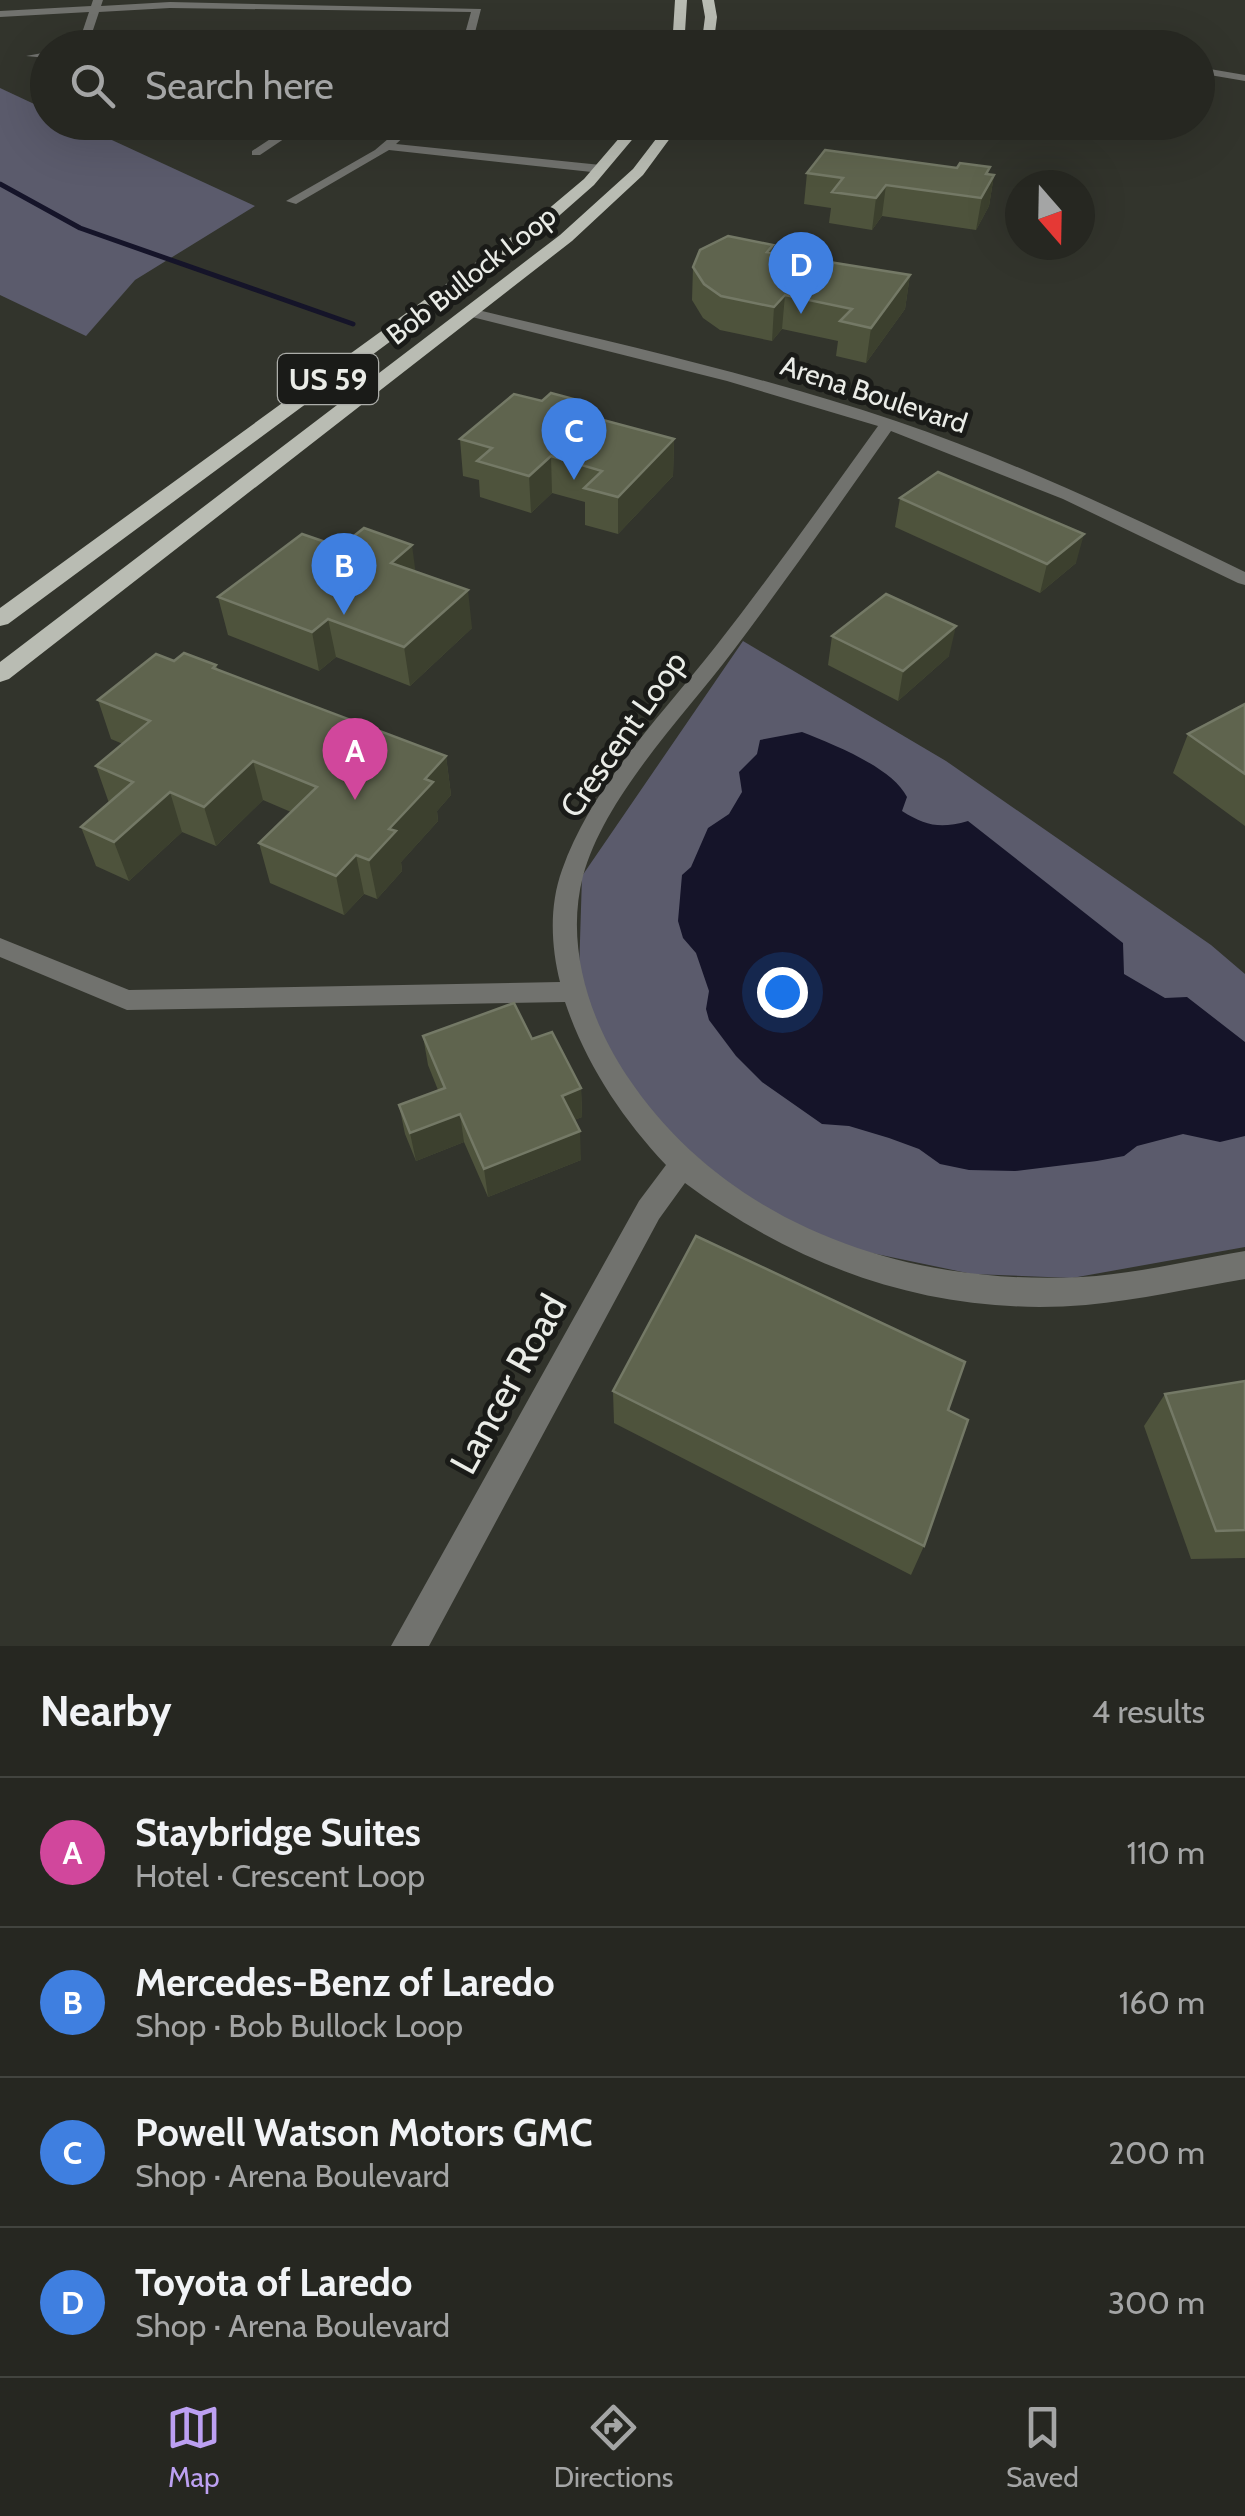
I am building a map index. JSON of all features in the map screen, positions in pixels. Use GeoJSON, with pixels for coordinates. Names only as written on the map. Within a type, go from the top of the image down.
{"type":"FeatureCollection","features":[{"type":"Feature","properties":{"kind":"highway"},"geometry":{"type":"LineString","coordinates":[[680,30],[681,0]]}},
{"type":"Feature","properties":{"kind":"highway"},"geometry":{"type":"LineString","coordinates":[[708,0],[708,30]]}},
{"type":"Feature","properties":{"kind":"highway","name":"Bob Bullock Loop"},"geometry":{"type":"LineString","coordinates":[[0,620],[546,219],[595,175],[625,140]]}},
{"type":"Feature","properties":{"kind":"highway","name":"Bob Bullock Loop"},"geometry":{"type":"LineString","coordinates":[[0,674],[609,201],[662,140]]}},
{"type":"Feature","properties":{"kind":"street"},"geometry":{"type":"LineString","coordinates":[[0,14],[97,4],[380,3],[476,9],[471,30]]}},
{"type":"Feature","properties":{"kind":"street"},"geometry":{"type":"LineString","coordinates":[[88,30],[97,4]]}},
{"type":"Feature","properties":{"kind":"street"},"geometry":{"type":"LineString","coordinates":[[1215,73],[1245,78]]}},
{"type":"Feature","properties":{"kind":"street"},"geometry":{"type":"LineString","coordinates":[[256,153],[276,140]]}},
{"type":"Feature","properties":{"kind":"street"},"geometry":{"type":"LineString","coordinates":[[292,201],[394,140]]}},
{"type":"Feature","properties":{"kind":"street"},"geometry":{"type":"LineString","coordinates":[[387,146],[595,175]]}},
{"type":"Feature","properties":{"kind":"street","name":"Arena Boulevard"},"geometry":{"type":"LineString","coordinates":[[469,312],[714,372],[888,424],[1052,488],[1245,579]]}},
{"type":"Feature","properties":{"kind":"street","name":"Crescent Loop"},"geometry":{"type":"LineString","coordinates":[[888,424],[642,755],[592,830],[572,874],[565,928],[573,992],[584,1026],[637,1118],[682,1165],[747,1212],[826,1253],[900,1277],[974,1290],[1080,1292],[1245,1265]]}},
{"type":"Feature","properties":{"kind":"street"},"geometry":{"type":"LineString","coordinates":[[0,947],[127,1000],[573,992]]}},
{"type":"Feature","properties":{"kind":"street","name":"Lancer Road"},"geometry":{"type":"LineString","coordinates":[[409,1646],[649,1210],[682,1165]]}},
{"type":"Feature","properties":{"kind":"shaded area"},"geometry":{"type":"Polygon","coordinates":[[[0,88],[30,102],[30,140],[112,140],[255,206],[135,280],[86,336],[0,295],[0,88]]]}},
{"type":"Feature","properties":{"kind":"shaded area"},"geometry":{"type":"Polygon","coordinates":[[[743,641],[946,761],[1211,945],[1245,974],[1245,1247],[1072,1278],[972,1274],[838,1246],[749,1201],[650,1118],[596,1026],[579,973],[582,876],[743,641]]]}},
{"type":"Feature","properties":{"kind":"shaded area"},"geometry":{"type":"Polygon","coordinates":[[[802,732],[860,758],[888,776],[907,797],[902,811],[911,816],[941,825],[968,821],[1123,943],[1124,974],[1165,998],[1187,997],[1245,1042],[1245,1136],[1220,1142],[1183,1134],[1137,1146],[1124,1156],[1097,1161],[1015,1171],[969,1170],[940,1164],[919,1149],[889,1138],[849,1126],[822,1124],[762,1082],[709,1020],[709,991],[696,953],[683,938],[678,921],[682,875],[691,867],[708,828],[729,814],[742,792],[739,772],[757,754],[760,740],[802,732]]]}},
{"type":"Feature","properties":{"kind":"building"},"geometry":{"type":"Polygon","coordinates":[[[825,150],[957,168],[960,163],[990,167],[986,174],[994,175],[981,198],[886,185],[876,198],[832,192],[843,178],[807,173],[825,150]]]}},
{"type":"Feature","properties":{"kind":"building"},"geometry":{"type":"Polygon","coordinates":[[[728,236],[773,245],[767,252],[910,275],[871,328],[840,321],[852,309],[785,295],[774,307],[721,296],[704,284],[693,267],[700,250],[728,236]]]}},
{"type":"Feature","properties":{"kind":"building"},"geometry":{"type":"Polygon","coordinates":[[[551,393],[585,402],[573,412],[674,439],[618,497],[584,488],[602,471],[551,456],[529,476],[477,461],[492,448],[460,439],[514,394],[542,401],[551,393]]]}},
{"type":"Feature","properties":{"kind":"building"},"geometry":{"type":"Polygon","coordinates":[[[938,472],[1084,534],[1047,564],[900,498],[938,472]]]}},
{"type":"Feature","properties":{"kind":"building"},"geometry":{"type":"Polygon","coordinates":[[[364,528],[412,545],[391,563],[468,590],[404,647],[328,619],[312,632],[218,597],[302,534],[340,547],[364,528]]]}},
{"type":"Feature","properties":{"kind":"building"},"geometry":{"type":"Polygon","coordinates":[[[886,594],[956,626],[903,671],[832,636],[886,594]]]}},
{"type":"Feature","properties":{"kind":"building"},"geometry":{"type":"Polygon","coordinates":[[[184,653],[216,665],[213,668],[446,756],[425,779],[433,782],[389,829],[396,831],[369,860],[356,855],[336,876],[259,843],[317,787],[253,761],[204,807],[170,792],[114,842],[81,827],[133,782],[96,766],[150,721],[98,700],[156,654],[174,661],[184,653]]]}},
{"type":"Feature","properties":{"kind":"building"},"geometry":{"type":"Polygon","coordinates":[[[1245,704],[1245,774],[1188,734],[1245,704]]]}},
{"type":"Feature","properties":{"kind":"building"},"geometry":{"type":"Polygon","coordinates":[[[514,1003],[532,1039],[552,1032],[581,1088],[562,1096],[580,1131],[484,1169],[460,1114],[410,1133],[399,1105],[445,1088],[423,1036],[514,1003]]]}},
{"type":"Feature","properties":{"kind":"building"},"geometry":{"type":"Polygon","coordinates":[[[696,1236],[965,1362],[948,1410],[968,1420],[924,1546],[613,1391],[696,1236]]]}},
{"type":"Feature","properties":{"kind":"building"},"geometry":{"type":"Polygon","coordinates":[[[1245,1381],[1245,1530],[1216,1531],[1165,1394],[1245,1381]]]}},
{"type":"Feature","properties":{"kind":"waterway"},"geometry":{"type":"LineString","coordinates":[[0,184],[80,228],[353,324]]}},
{"type":"Feature","properties":{"kind":"place","name":"Toyota of Laredo"},"geometry":{"type":"Point","coordinates":[801,314]}},
{"type":"Feature","properties":{"kind":"place","name":"Powell Watson Motors GMC"},"geometry":{"type":"Point","coordinates":[574,480]}},
{"type":"Feature","properties":{"kind":"place","name":"Mercedes-Benz of Laredo"},"geometry":{"type":"Point","coordinates":[344,615]}},
{"type":"Feature","properties":{"kind":"place","name":"Staybridge Suites"},"geometry":{"type":"Point","coordinates":[355,800]}}]}
